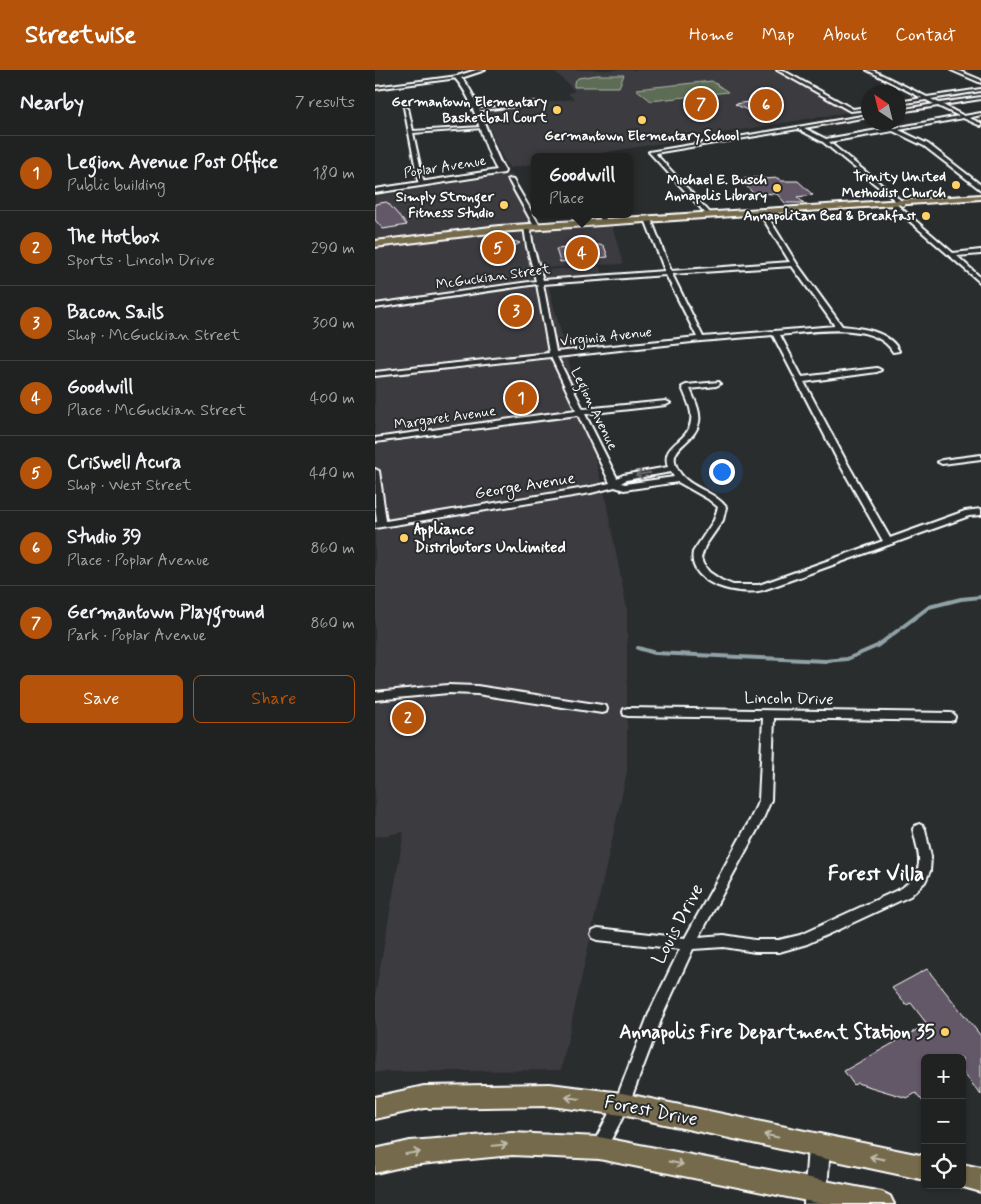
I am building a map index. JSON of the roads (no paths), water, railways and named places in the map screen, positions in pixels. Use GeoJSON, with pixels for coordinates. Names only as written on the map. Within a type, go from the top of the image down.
{"type":"FeatureCollection","features":[{"type":"Feature","properties":{"kind":"main road"},"geometry":{"type":"LineString","coordinates":[[375,244],[603,218],[648,219],[709,216],[981,197]]}},
{"type":"Feature","properties":{"kind":"main road","name":"Forest Drive"},"geometry":{"type":"LineString","coordinates":[[375,1108],[424,1097],[550,1095],[622,1104],[921,1167]]}},
{"type":"Feature","properties":{"kind":"main road"},"geometry":{"type":"LineString","coordinates":[[375,1098],[424,1097]]}},
{"type":"Feature","properties":{"kind":"main road"},"geometry":{"type":"LineString","coordinates":[[375,1161],[409,1153],[513,1144],[599,1148],[815,1197],[882,1204]]}},
{"type":"Feature","properties":{"kind":"main road"},"geometry":{"type":"LineString","coordinates":[[966,1177],[981,1180]]}},
{"type":"Feature","properties":{"kind":"street"},"geometry":{"type":"LineString","coordinates":[[375,88],[457,77],[483,70]]}},
{"type":"Feature","properties":{"kind":"street"},"geometry":{"type":"LineString","coordinates":[[779,70],[852,110],[861,109]]}},
{"type":"Feature","properties":{"kind":"street"},"geometry":{"type":"LineString","coordinates":[[869,70],[981,125]]}},
{"type":"Feature","properties":{"kind":"street"},"geometry":{"type":"LineString","coordinates":[[953,70],[981,82]]}},
{"type":"Feature","properties":{"kind":"street"},"geometry":{"type":"LineString","coordinates":[[412,132],[481,128],[464,83],[457,77]]}},
{"type":"Feature","properties":{"kind":"street"},"geometry":{"type":"LineString","coordinates":[[906,102],[981,90]]}},
{"type":"Feature","properties":{"kind":"street"},"geometry":{"type":"LineString","coordinates":[[906,110],[981,98]]}},
{"type":"Feature","properties":{"kind":"street"},"geometry":{"type":"LineString","coordinates":[[475,110],[533,103]]}},
{"type":"Feature","properties":{"kind":"street"},"geometry":{"type":"LineString","coordinates":[[406,108],[421,184]]}},
{"type":"Feature","properties":{"kind":"street"},"geometry":{"type":"LineString","coordinates":[[906,127],[981,114]]}},
{"type":"Feature","properties":{"kind":"street"},"geometry":{"type":"LineString","coordinates":[[709,216],[651,152],[861,118]]}},
{"type":"Feature","properties":{"kind":"street","name":"Poplar Avenue"},"geometry":{"type":"LineString","coordinates":[[375,191],[501,171],[492,156],[481,128]]}},
{"type":"Feature","properties":{"kind":"street"},"geometry":{"type":"LineString","coordinates":[[800,128],[825,141],[981,281]]}},
{"type":"Feature","properties":{"kind":"street"},"geometry":{"type":"LineString","coordinates":[[825,141],[888,130]]}},
{"type":"Feature","properties":{"kind":"street"},"geometry":{"type":"LineString","coordinates":[[896,130],[926,145],[981,188]]}},
{"type":"Feature","properties":{"kind":"street"},"geometry":{"type":"LineString","coordinates":[[511,180],[531,215]]}},
{"type":"Feature","properties":{"kind":"street"},"geometry":{"type":"LineString","coordinates":[[762,212],[794,264],[840,328]]}},
{"type":"Feature","properties":{"kind":"street"},"geometry":{"type":"LineString","coordinates":[[532,218],[537,226]]}},
{"type":"Feature","properties":{"kind":"street"},"geometry":{"type":"LineString","coordinates":[[648,219],[669,274],[701,339]]}},
{"type":"Feature","properties":{"kind":"street","name":"Legion Avenue"},"geometry":{"type":"LineString","coordinates":[[527,227],[540,282],[553,355],[615,484]]}},
{"type":"Feature","properties":{"kind":"street"},"geometry":{"type":"LineString","coordinates":[[953,255],[981,252]]}},
{"type":"Feature","properties":{"kind":"street","name":"McGuckian Street"},"geometry":{"type":"LineString","coordinates":[[375,306],[540,282],[794,264]]}},
{"type":"Feature","properties":{"kind":"street","name":"Virginia Avenue"},"geometry":{"type":"LineString","coordinates":[[375,374],[701,339],[840,328],[867,330],[892,345],[895,352]]}},
{"type":"Feature","properties":{"kind":"street"},"geometry":{"type":"LineString","coordinates":[[776,334],[799,380],[888,542]]}},
{"type":"Feature","properties":{"kind":"street"},"geometry":{"type":"LineString","coordinates":[[799,380],[877,370]]}},
{"type":"Feature","properties":{"kind":"street"},"geometry":{"type":"LineString","coordinates":[[716,384],[686,387],[695,415],[695,425],[689,434],[669,454],[669,461],[680,479],[712,497],[722,508],[719,521],[697,554],[697,562],[707,575],[729,587],[760,588],[968,513],[981,512]]}},
{"type":"Feature","properties":{"kind":"street","name":"Margaret Avenue"},"geometry":{"type":"LineString","coordinates":[[375,440],[581,412],[666,403]]}},
{"type":"Feature","properties":{"kind":"street"},"geometry":{"type":"LineString","coordinates":[[942,462],[981,457]]}},
{"type":"Feature","properties":{"kind":"street"},"geometry":{"type":"LineString","coordinates":[[615,484],[623,478],[673,469]]}},
{"type":"Feature","properties":{"kind":"street"},"geometry":{"type":"LineString","coordinates":[[375,471],[378,524]]}},
{"type":"Feature","properties":{"kind":"street","name":"George Avenue"},"geometry":{"type":"LineString","coordinates":[[378,524],[591,490],[615,484],[624,487],[680,479]]}},
{"type":"Feature","properties":{"kind":"street"},"geometry":{"type":"LineString","coordinates":[[375,696],[457,689],[484,690],[602,709]]}},
{"type":"Feature","properties":{"kind":"street","name":"Lincoln Drive"},"geometry":{"type":"LineString","coordinates":[[628,712],[950,718]]}},
{"type":"Feature","properties":{"kind":"street","name":"Louis Drive"},"geometry":{"type":"LineString","coordinates":[[599,1148],[622,1104],[657,1011],[689,944],[756,821],[765,800],[769,715]]}},
{"type":"Feature","properties":{"kind":"street"},"geometry":{"type":"LineString","coordinates":[[598,934],[689,944],[725,941],[755,946],[779,946],[802,940],[906,892],[917,884],[924,875],[926,867],[919,829]]}},
{"type":"Feature","properties":{"kind":"street"},"geometry":{"type":"LineString","coordinates":[[815,1197],[819,1146]]}},
{"type":"Feature","properties":{"kind":"waterway"},"geometry":{"type":"LineString","coordinates":[[638,648],[655,653],[825,661],[847,659],[877,646],[929,607],[961,599],[981,597]]}},
{"type":"Feature","properties":{"kind":"place","name":"Germantown Playground"},"geometry":{"type":"Point","coordinates":[701,104]}},
{"type":"Feature","properties":{"kind":"place","name":"Studio 39"},"geometry":{"type":"Point","coordinates":[766,105]}},
{"type":"Feature","properties":{"kind":"place","name":"Germantown Elementary Basketball Court"},"geometry":{"type":"Point","coordinates":[557,110]}},
{"type":"Feature","properties":{"kind":"place","name":"Germantown Elementary School"},"geometry":{"type":"Point","coordinates":[642,120]}},
{"type":"Feature","properties":{"kind":"place","name":"Trinity United Methodist Church"},"geometry":{"type":"Point","coordinates":[956,185]}},
{"type":"Feature","properties":{"kind":"place","name":"Michael E. Busch Annapolis Library"},"geometry":{"type":"Point","coordinates":[777,188]}},
{"type":"Feature","properties":{"kind":"place","name":"Simply Stronger Fitness Studio"},"geometry":{"type":"Point","coordinates":[504,205]}},
{"type":"Feature","properties":{"kind":"place","name":"Annapolitan Bed & Breakfast"},"geometry":{"type":"Point","coordinates":[926,216]}},
{"type":"Feature","properties":{"kind":"place","name":"Criswell Acura"},"geometry":{"type":"Point","coordinates":[498,248]}},
{"type":"Feature","properties":{"kind":"place","name":"Goodwill"},"geometry":{"type":"Point","coordinates":[582,253]}},
{"type":"Feature","properties":{"kind":"place","name":"Bacon Sails"},"geometry":{"type":"Point","coordinates":[516,311]}},
{"type":"Feature","properties":{"kind":"place","name":"Legion Avenue Post Office"},"geometry":{"type":"Point","coordinates":[521,398]}},
{"type":"Feature","properties":{"kind":"place","name":"Appliance Distributors Unlimited"},"geometry":{"type":"Point","coordinates":[404,538]}},
{"type":"Feature","properties":{"kind":"place","name":"The Hotbox"},"geometry":{"type":"Point","coordinates":[408,718]}},
{"type":"Feature","properties":{"kind":"place","name":"Annapolis Fire Department Station 35"},"geometry":{"type":"Point","coordinates":[945,1032]}},
{"type":"Feature","properties":{"kind":"district","name":"Forest Villa"},"geometry":{"type":"Point","coordinates":[876,874]}}]}
